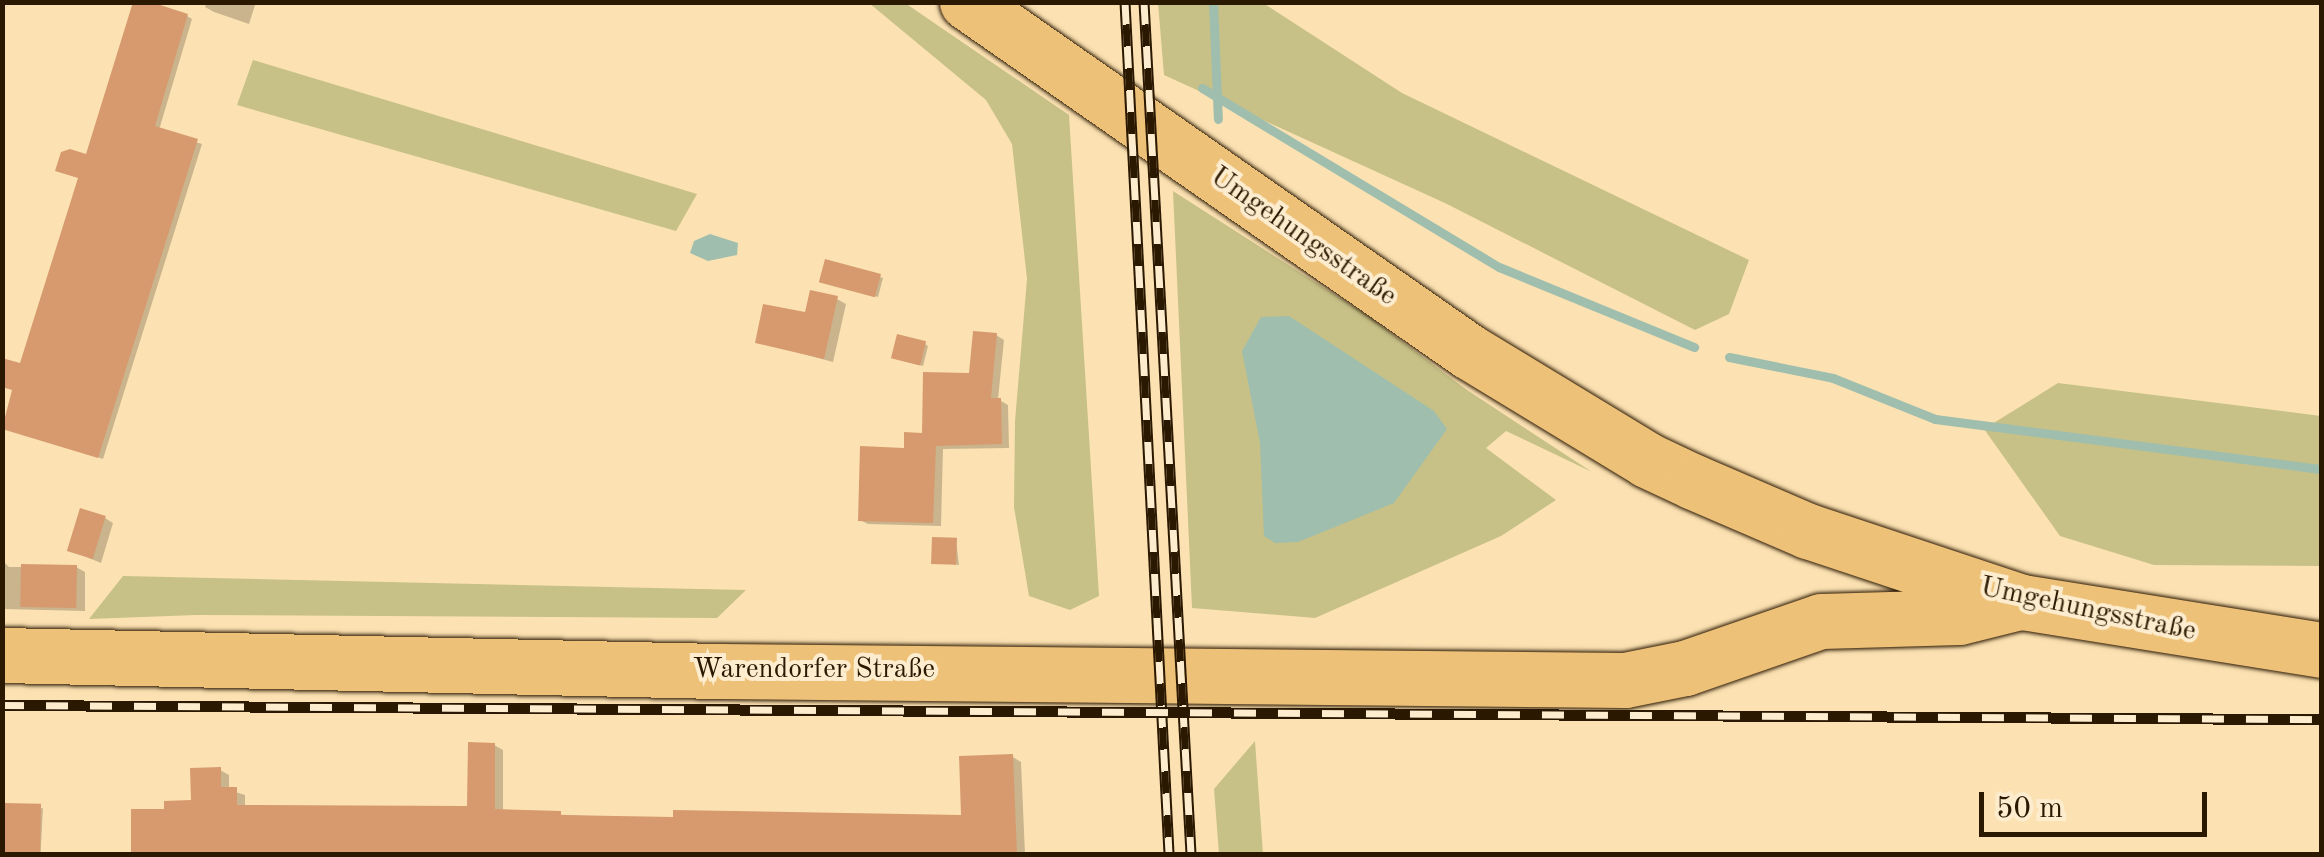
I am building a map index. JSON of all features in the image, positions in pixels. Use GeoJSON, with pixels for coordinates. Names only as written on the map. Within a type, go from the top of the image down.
{"type":"FeatureCollection","features":[{"type":"Feature","properties":{"kind":"main road","name":"Umgehungsstraße"},"geometry":{"type":"LineString","coordinates":[[967,2],[1453,340],[1670,471],[1808,530],[2022,602],[2321,650]]}},
{"type":"Feature","properties":{"kind":"main road","name":"Warendorfer Straße"},"geometry":{"type":"LineString","coordinates":[[2,655],[720,670],[1626,680],[1684,668],[1821,621],[1959,617],[2022,602]]}},
{"type":"Feature","properties":{"kind":"shaded area"},"geometry":{"type":"Polygon","coordinates":[[[869,3],[905,3],[1069,115],[1099,596],[1070,610],[1029,596],[1014,507],[1015,421],[1027,279],[1012,144],[986,100],[869,3]]]}},
{"type":"Feature","properties":{"kind":"shaded area"},"geometry":{"type":"Polygon","coordinates":[[[1158,3],[1263,3],[1402,93],[1749,260],[1729,314],[1695,330],[1447,204],[1164,75],[1158,3]]]}},
{"type":"Feature","properties":{"kind":"shaded area"},"geometry":{"type":"Polygon","coordinates":[[[253,60],[697,194],[676,231],[237,105],[253,60]]]}},
{"type":"Feature","properties":{"kind":"shaded area"},"geometry":{"type":"Polygon","coordinates":[[[1173,191],[1368,316],[1467,390],[1592,472],[1506,431],[1486,448],[1556,500],[1501,536],[1315,618],[1192,608],[1173,191]]]}},
{"type":"Feature","properties":{"kind":"shaded area"},"geometry":{"type":"Polygon","coordinates":[[[710,234],[738,243],[737,255],[708,261],[690,253],[694,241],[710,234]]]}},
{"type":"Feature","properties":{"kind":"shaded area"},"geometry":{"type":"Polygon","coordinates":[[[1289,316],[1434,411],[1447,429],[1394,503],[1298,542],[1275,543],[1264,536],[1260,443],[1242,351],[1261,317],[1289,316]]]}},
{"type":"Feature","properties":{"kind":"shaded area"},"geometry":{"type":"Polygon","coordinates":[[[2058,383],[2321,416],[2321,566],[2154,565],[2060,536],[1984,429],[2058,383]]]}},
{"type":"Feature","properties":{"kind":"shaded area"},"geometry":{"type":"Polygon","coordinates":[[[123,576],[746,590],[717,618],[196,615],[89,619],[123,576]]]}},
{"type":"Feature","properties":{"kind":"shaded area"},"geometry":{"type":"Polygon","coordinates":[[[1255,741],[1263,854],[1219,854],[1214,789],[1255,741]]]}},
{"type":"Feature","properties":{"kind":"building"},"geometry":{"type":"Polygon","coordinates":[[[133,2],[151,2],[188,14],[155,126],[198,139],[98,458],[2,429],[12,390],[2,387],[2,358],[20,363],[78,178],[55,171],[61,152],[70,149],[86,154],[133,2]]]}},
{"type":"Feature","properties":{"kind":"building"},"geometry":{"type":"Polygon","coordinates":[[[825,259],[881,274],[875,297],[819,282],[825,259]]]}},
{"type":"Feature","properties":{"kind":"building"},"geometry":{"type":"Polygon","coordinates":[[[810,290],[838,296],[824,359],[755,343],[763,304],[805,312],[810,290]]]}},
{"type":"Feature","properties":{"kind":"building"},"geometry":{"type":"Polygon","coordinates":[[[973,331],[997,333],[991,398],[1001,398],[1002,444],[936,446],[933,523],[858,521],[860,446],[904,448],[904,432],[922,433],[923,372],[969,373],[973,331]]]}},
{"type":"Feature","properties":{"kind":"building"},"geometry":{"type":"Polygon","coordinates":[[[897,334],[926,341],[920,366],[891,358],[897,334]]]}},
{"type":"Feature","properties":{"kind":"building"},"geometry":{"type":"Polygon","coordinates":[[[80,508],[106,516],[93,559],[67,551],[80,508]]]}},
{"type":"Feature","properties":{"kind":"building"},"geometry":{"type":"Polygon","coordinates":[[[932,537],[957,538],[956,565],[931,564],[932,537]]]}},
{"type":"Feature","properties":{"kind":"building"},"geometry":{"type":"Polygon","coordinates":[[[21,564],[77,565],[76,608],[20,607],[21,564]]]}},
{"type":"Feature","properties":{"kind":"building"},"geometry":{"type":"Polygon","coordinates":[[[468,742],[495,743],[495,809],[561,811],[561,815],[673,817],[673,810],[961,815],[959,756],[1013,754],[1017,854],[131,854],[131,809],[164,809],[164,801],[191,800],[190,768],[221,767],[221,787],[237,787],[237,805],[467,806],[468,742]]]}},
{"type":"Feature","properties":{"kind":"building"},"geometry":{"type":"Polygon","coordinates":[[[2,803],[41,804],[40,854],[2,854],[2,803]]]}},
{"type":"Feature","properties":{"kind":"waterway"},"geometry":{"type":"LineString","coordinates":[[1213,2],[1218,119]]}},
{"type":"Feature","properties":{"kind":"waterway"},"geometry":{"type":"LineString","coordinates":[[1202,88],[1499,267],[1694,347]]}},
{"type":"Feature","properties":{"kind":"waterway"},"geometry":{"type":"LineString","coordinates":[[1729,357],[1833,378],[1935,419],[2322,469]]}},
{"type":"Feature","properties":{"kind":"railway"},"geometry":{"type":"LineString","coordinates":[[1125,2],[1169,854]]}},
{"type":"Feature","properties":{"kind":"railway"},"geometry":{"type":"LineString","coordinates":[[1144,2],[1191,854]]}},
{"type":"Feature","properties":{"kind":"railway"},"geometry":{"type":"LineString","coordinates":[[2,705],[2322,719]]}}]}
